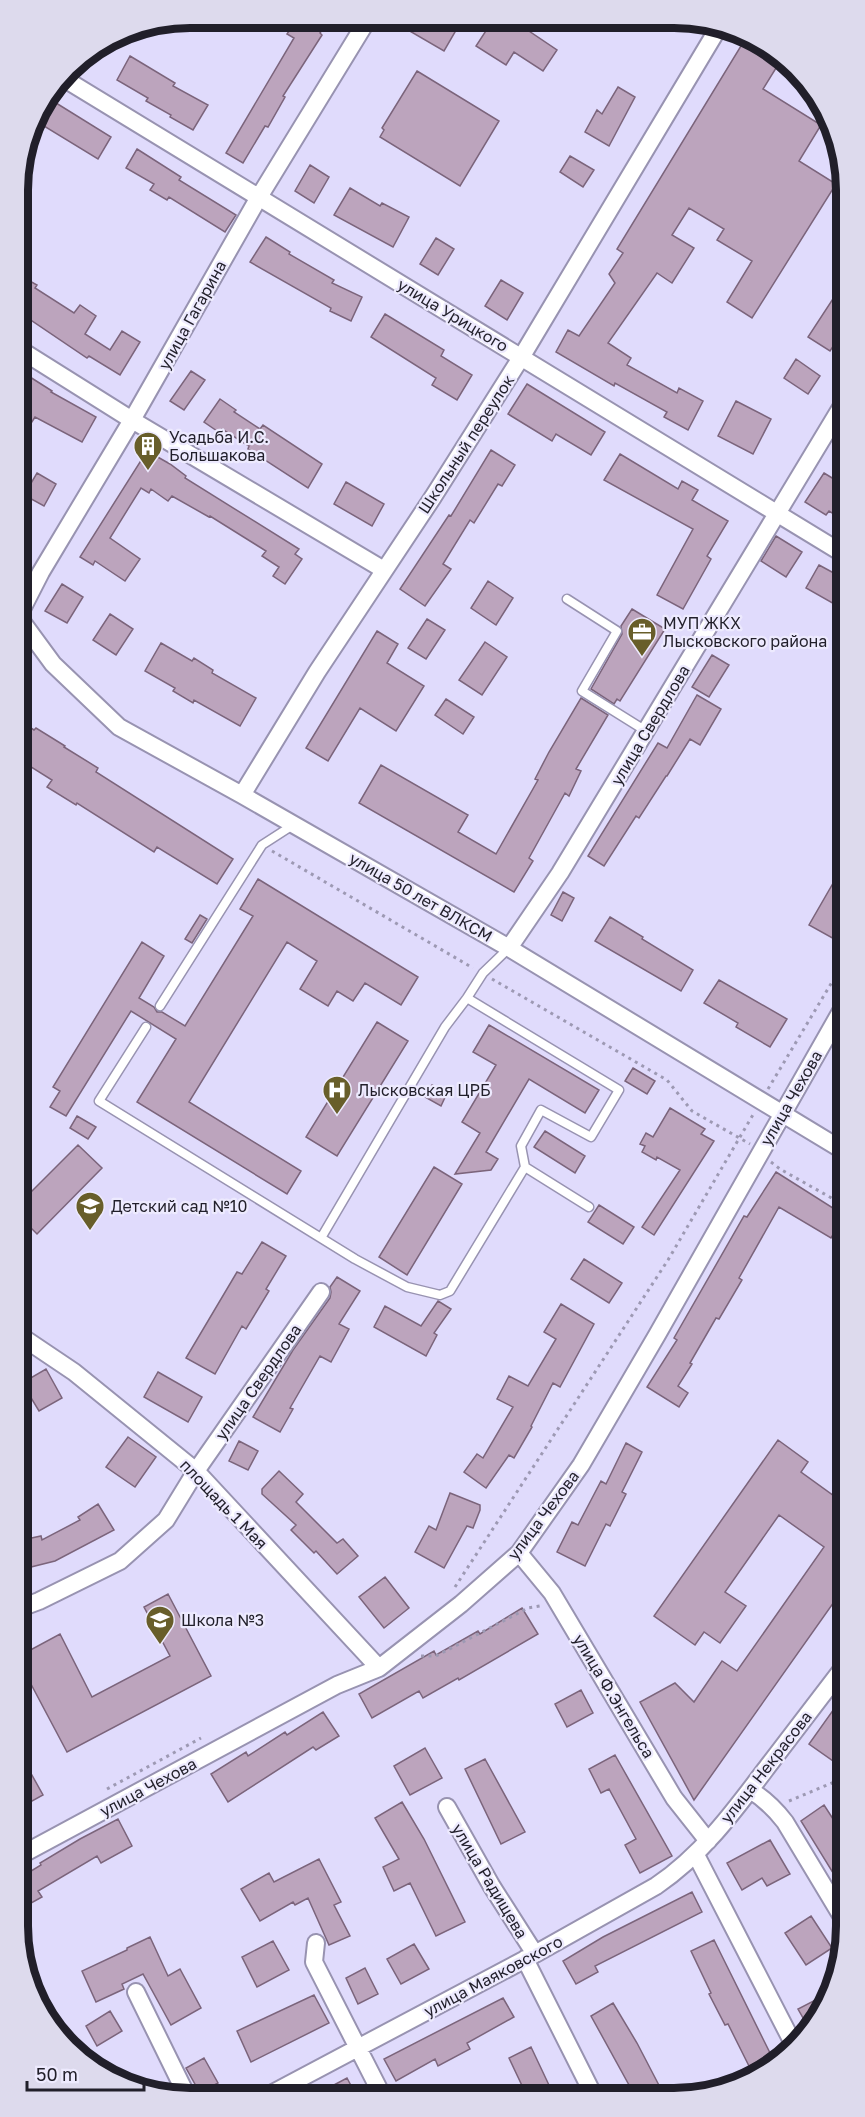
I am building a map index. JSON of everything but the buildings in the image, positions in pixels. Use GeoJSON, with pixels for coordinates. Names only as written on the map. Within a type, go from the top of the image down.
{"type":"FeatureCollection","features":[{"type":"Feature","properties":{"kind":"street","name":"улица Гагарина"},"geometry":{"type":"LineString","coordinates":[[29,596],[259,197],[362,29]]}},
{"type":"Feature","properties":{"kind":"street","name":"Школьный переулок"},"geometry":{"type":"LineString","coordinates":[[242,795],[317,672],[433,497],[522,356],[715,34]]}},
{"type":"Feature","properties":{"kind":"street","name":"улица Урицкого"},"geometry":{"type":"LineString","coordinates":[[70,82],[836,549]]}},
{"type":"Feature","properties":{"kind":"street"},"geometry":{"type":"LineString","coordinates":[[29,355],[132,420],[384,570]]}},
{"type":"Feature","properties":{"kind":"street","name":"улица Свердлова"},"geometry":{"type":"LineString","coordinates":[[509,948],[560,873],[836,416]]}},
{"type":"Feature","properties":{"kind":"street","name":"улица 50 лет ВЛКСМ"},"geometry":{"type":"LineString","coordinates":[[29,631],[53,664],[119,727],[509,948],[836,1146]]}},
{"type":"Feature","properties":{"kind":"street","name":"улица Чехова"},"geometry":{"type":"LineString","coordinates":[[28,1851],[337,1685],[379,1668],[461,1604],[519,1553],[581,1465],[836,1020]]}},
{"type":"Feature","properties":{"kind":"street","name":"улица Свердлова"},"geometry":{"type":"LineString","coordinates":[[28,1605],[120,1561],[166,1520],[196,1472],[321,1292]]}},
{"type":"Feature","properties":{"kind":"street","name":"площадь 1 Мая"},"geometry":{"type":"LineString","coordinates":[[28,1341],[74,1372],[196,1472],[379,1668]]}},
{"type":"Feature","properties":{"kind":"street","name":"улица Ф.Энгельса"},"geometry":{"type":"LineString","coordinates":[[519,1553],[552,1593],[674,1798],[708,1841]]}},
{"type":"Feature","properties":{"kind":"street","name":"улица Некрасова"},"geometry":{"type":"LineString","coordinates":[[708,1841],[836,1677]]}},
{"type":"Feature","properties":{"kind":"street"},"geometry":{"type":"LineString","coordinates":[[750,1790],[762,1797],[785,1822],[836,1907]]}},
{"type":"Feature","properties":{"kind":"street","name":"улица Радищева"},"geometry":{"type":"LineString","coordinates":[[447,1807],[530,1956],[591,2088]]}},
{"type":"Feature","properties":{"kind":"street","name":"улица Маяковского"},"geometry":{"type":"LineString","coordinates":[[282,2088],[656,1886],[696,1855],[708,1841]]}},
{"type":"Feature","properties":{"kind":"street"},"geometry":{"type":"LineString","coordinates":[[696,1855],[791,2039]]}},
{"type":"Feature","properties":{"kind":"street"},"geometry":{"type":"LineString","coordinates":[[316,1943],[314,1962],[378,2088]]}},
{"type":"Feature","properties":{"kind":"street"},"geometry":{"type":"LineString","coordinates":[[136,1992],[183,2088]]}},
{"type":"Feature","properties":{"kind":"lane"},"geometry":{"type":"LineString","coordinates":[[567,599],[617,631],[582,691],[646,731]]}},
{"type":"Feature","properties":{"kind":"lane"},"geometry":{"type":"LineString","coordinates":[[160,1006],[262,845],[294,825]]}},
{"type":"Feature","properties":{"kind":"lane"},"geometry":{"type":"LineString","coordinates":[[321,1238],[444,1027],[483,974],[509,948]]}},
{"type":"Feature","properties":{"kind":"lane"},"geometry":{"type":"LineString","coordinates":[[146,1027],[99,1101],[321,1238],[407,1287],[440,1295],[450,1291],[525,1167],[521,1146],[541,1110],[591,1137],[619,1090],[467,998]]}},
{"type":"Feature","properties":{"kind":"lane"},"geometry":{"type":"LineString","coordinates":[[525,1167],[589,1207]]}},
{"type":"Feature","properties":{"kind":"path"},"geometry":{"type":"LineString","coordinates":[[262,845],[667,1080],[692,1112],[740,1138],[780,1168],[836,1200]]}},
{"type":"Feature","properties":{"kind":"path"},"geometry":{"type":"LineString","coordinates":[[450,1593],[668,1260],[836,975]]}},
{"type":"Feature","properties":{"kind":"path"},"geometry":{"type":"LineString","coordinates":[[403,1649],[416,1656],[436,1656],[528,1608],[539,1605],[545,1609]]}},
{"type":"Feature","properties":{"kind":"path"},"geometry":{"type":"LineString","coordinates":[[103,1792],[204,1737]]}},
{"type":"Feature","properties":{"kind":"path"},"geometry":{"type":"LineString","coordinates":[[774,1808],[836,1781]]}},
{"type":"Feature","properties":{"kind":"place","name":"Усадьба И.С. Большакова"},"geometry":{"type":"Point","coordinates":[148,472]}},
{"type":"Feature","properties":{"kind":"place","name":"МУП ЖКХ Лысковского района"},"geometry":{"type":"Point","coordinates":[642,658]}},
{"type":"Feature","properties":{"kind":"place","name":"Лысковская ЦРБ"},"geometry":{"type":"Point","coordinates":[337,1116]}},
{"type":"Feature","properties":{"kind":"place","name":"Детский сад №10"},"geometry":{"type":"Point","coordinates":[90,1232]}},
{"type":"Feature","properties":{"kind":"place","name":"Школа №3"},"geometry":{"type":"Point","coordinates":[160,1646]}}]}
